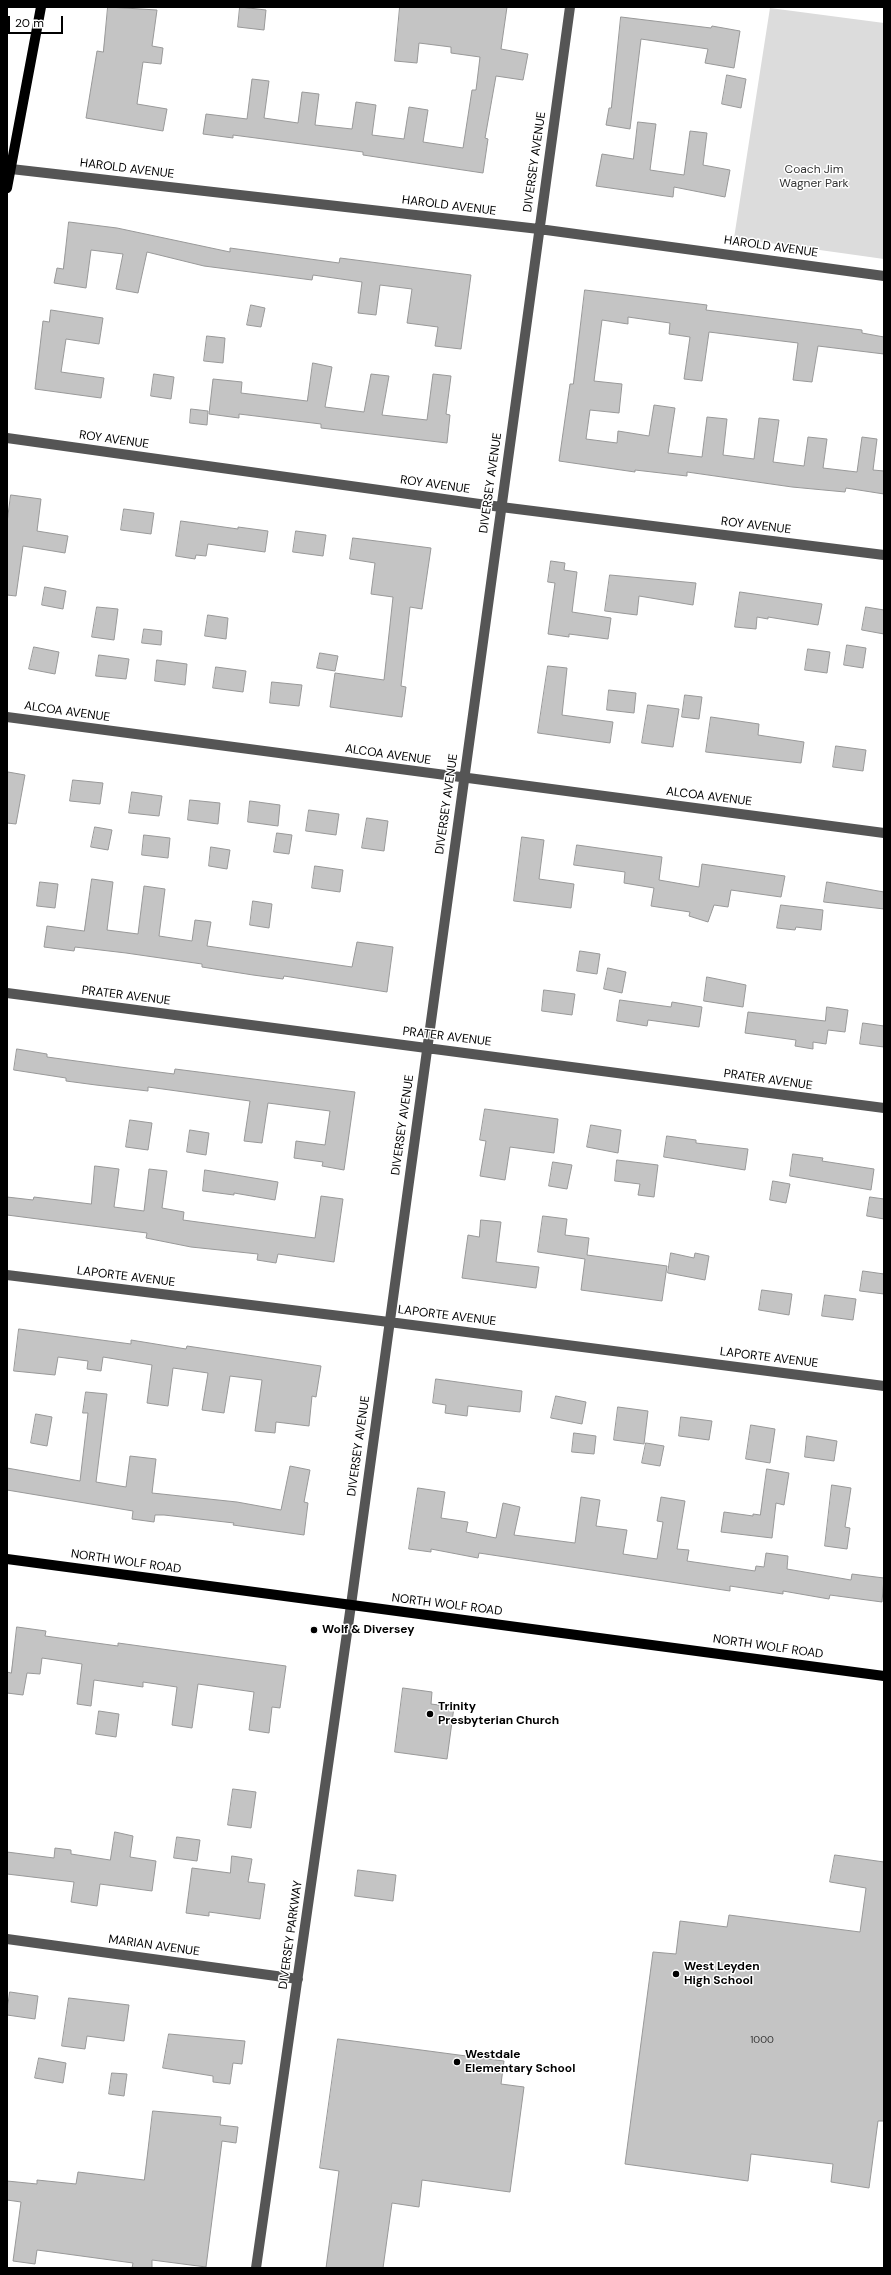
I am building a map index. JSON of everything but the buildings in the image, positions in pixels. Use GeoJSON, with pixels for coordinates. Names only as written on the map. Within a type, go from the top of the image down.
{"type":"FeatureCollection","features":[{"type":"Feature","properties":{"kind":"main road"},"geometry":{"type":"LineString","coordinates":[[7,188],[42,7]]}},
{"type":"Feature","properties":{"kind":"main road","name":"NORTH WOLF ROAD"},"geometry":{"type":"LineString","coordinates":[[7,1559],[884,1676]]}},
{"type":"Feature","properties":{"kind":"street","name":"DIVERSEY AVENUE"},"geometry":{"type":"LineString","coordinates":[[350,1605],[570,7]]}},
{"type":"Feature","properties":{"kind":"street","name":"HAROLD AVENUE"},"geometry":{"type":"LineString","coordinates":[[11,169],[539,229],[884,276]]}},
{"type":"Feature","properties":{"kind":"street","name":"ROY AVENUE"},"geometry":{"type":"LineString","coordinates":[[7,438],[501,507],[884,554]]}},
{"type":"Feature","properties":{"kind":"street","name":"ALCOA AVENUE"},"geometry":{"type":"LineString","coordinates":[[7,717],[464,779],[884,833]]}},
{"type":"Feature","properties":{"kind":"street","name":"PRATER AVENUE"},"geometry":{"type":"LineString","coordinates":[[7,993],[884,1108]]}},
{"type":"Feature","properties":{"kind":"street","name":"LAPORTE AVENUE"},"geometry":{"type":"LineString","coordinates":[[7,1275],[390,1322],[884,1386]]}},
{"type":"Feature","properties":{"kind":"street","name":"DIVERSEY PARKWAY"},"geometry":{"type":"LineString","coordinates":[[256,2268],[350,1605]]}},
{"type":"Feature","properties":{"kind":"street","name":"MARIAN AVENUE"},"geometry":{"type":"LineString","coordinates":[[7,1939],[298,1978]]}},
{"type":"Feature","properties":{"kind":"green space","name":"Coach Jim Wagner Park"},"geometry":{"type":"Polygon","coordinates":[[[770,8],[884,23],[884,259],[734,238],[770,8]]]}},
{"type":"Feature","properties":{"kind":"place","name":"Wolf & Diversey"},"geometry":{"type":"Point","coordinates":[314,1630]}},
{"type":"Feature","properties":{"kind":"place","name":"Trinity Presbyterian Church"},"geometry":{"type":"Point","coordinates":[430,1714]}},
{"type":"Feature","properties":{"kind":"place","name":"West Leyden High School"},"geometry":{"type":"Point","coordinates":[676,1974]}},
{"type":"Feature","properties":{"kind":"place","name":"Westdale Elementary School"},"geometry":{"type":"Point","coordinates":[457,2062]}}]}
